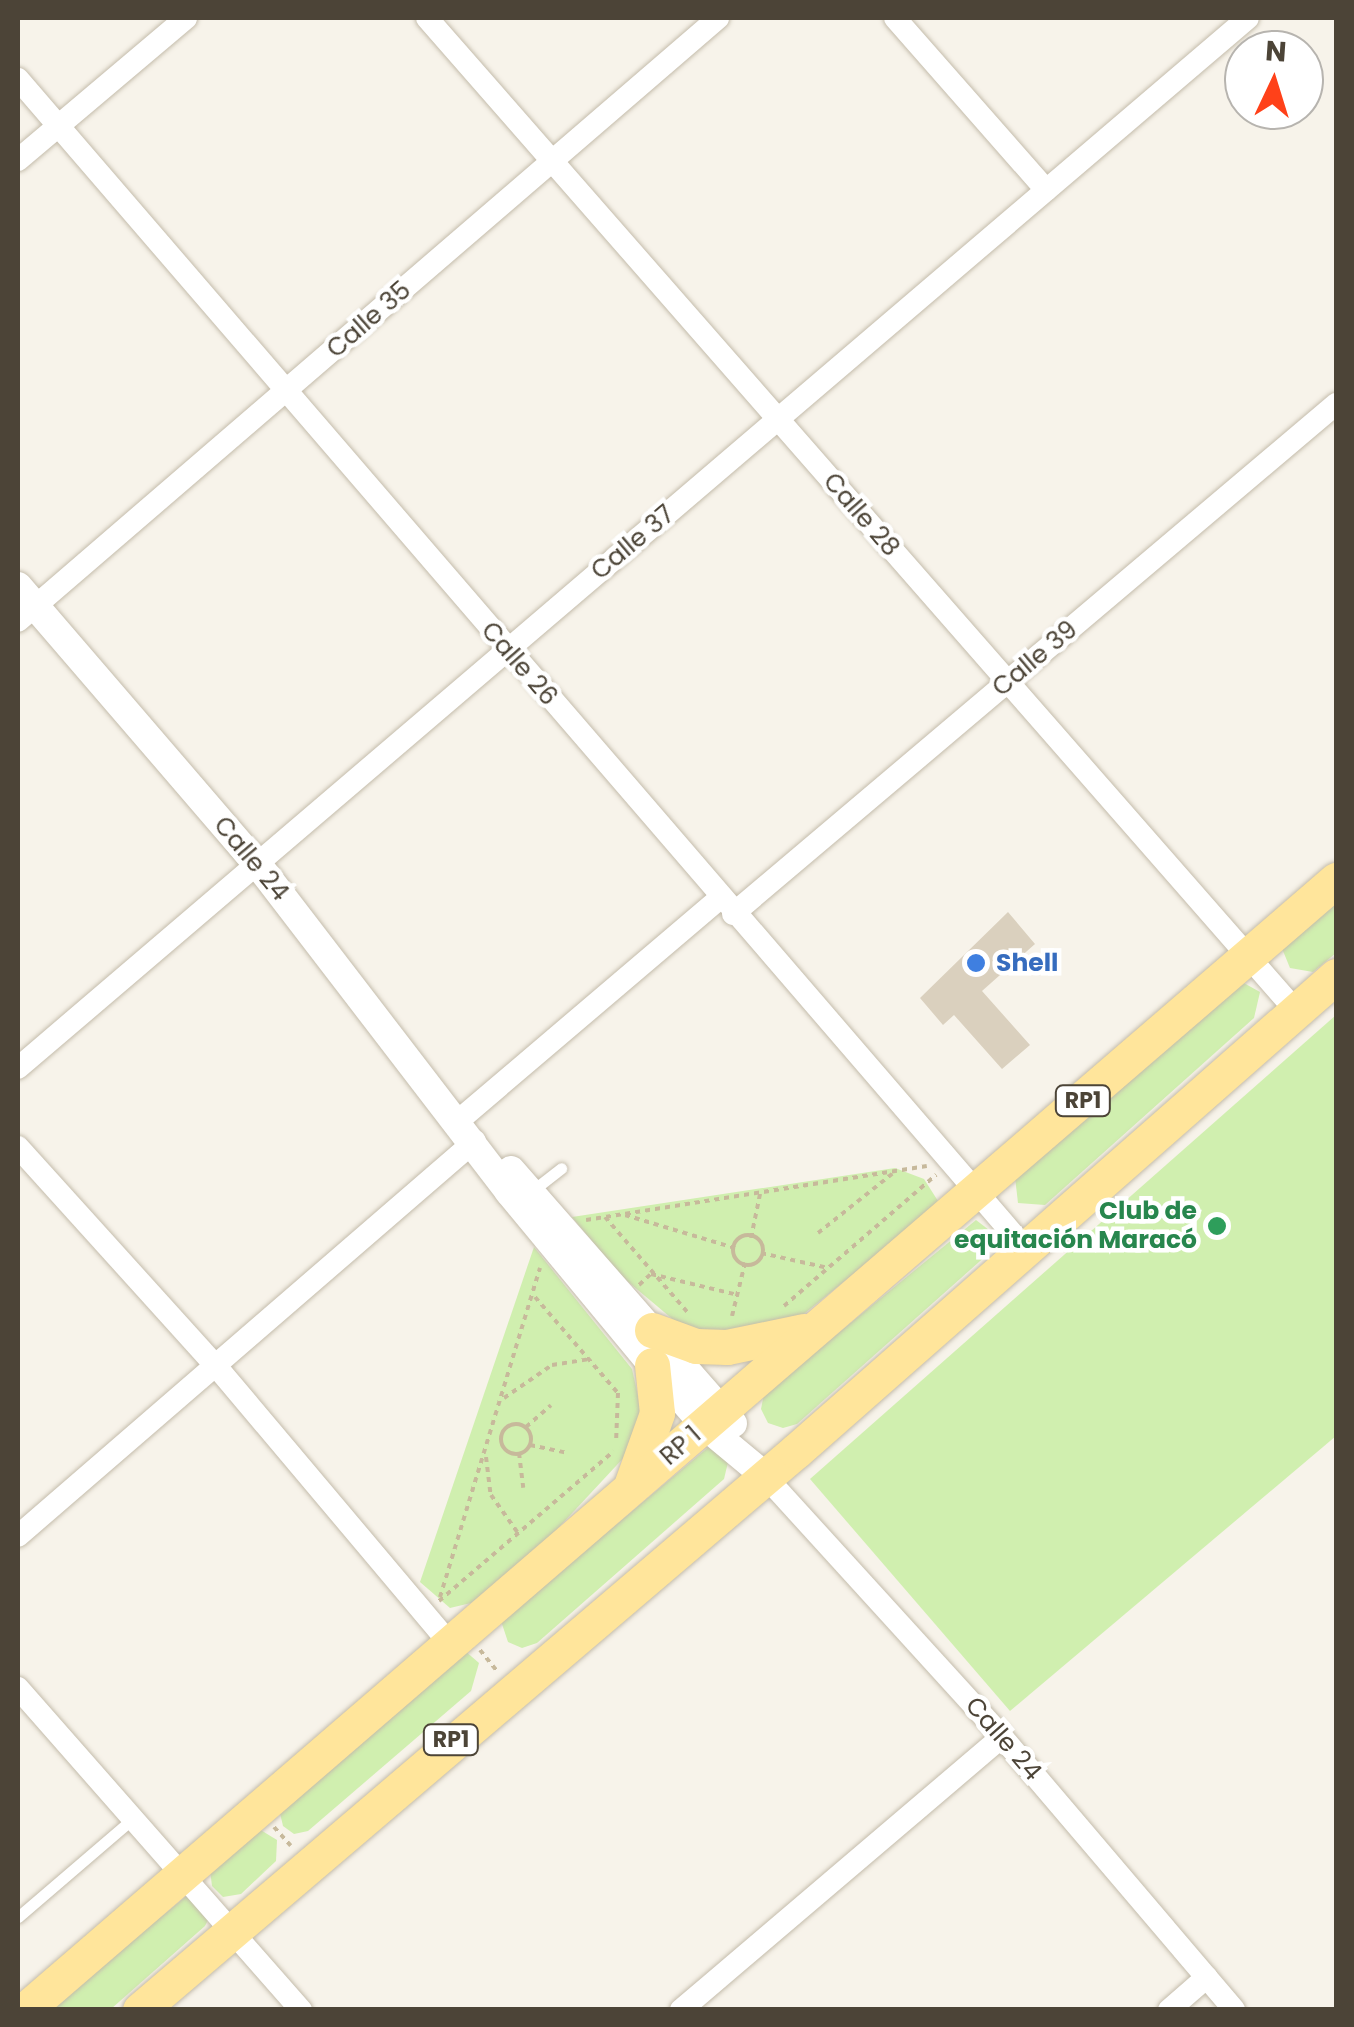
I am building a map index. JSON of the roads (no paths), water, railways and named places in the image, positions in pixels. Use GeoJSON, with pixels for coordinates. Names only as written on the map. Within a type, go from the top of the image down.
{"type":"FeatureCollection","features":[{"type":"Feature","properties":{"kind":"main road","name":"RP 1"},"geometry":{"type":"LineString","coordinates":[[24,2010],[1336,880]]}},
{"type":"Feature","properties":{"kind":"main road","name":"RP1"},"geometry":{"type":"LineString","coordinates":[[140,2010],[306,1863],[764,1475],[1336,976]]}},
{"type":"Feature","properties":{"kind":"main road"},"geometry":{"type":"LineString","coordinates":[[628,1491],[657,1413],[652,1347],[754,1346],[828,1319]]}},
{"type":"Feature","properties":{"kind":"street"},"geometry":{"type":"LineString","coordinates":[[18,160],[186,18]]}},
{"type":"Feature","properties":{"kind":"street","name":"Calle 28"},"geometry":{"type":"LineString","coordinates":[[427,18],[1296,1011]]}},
{"type":"Feature","properties":{"kind":"street","name":"Calle 35"},"geometry":{"type":"LineString","coordinates":[[23,604],[284,394],[718,18]]}},
{"type":"Feature","properties":{"kind":"street"},"geometry":{"type":"LineString","coordinates":[[896,18],[1046,190]]}},
{"type":"Feature","properties":{"kind":"street","name":"Calle 37"},"geometry":{"type":"LineString","coordinates":[[18,1068],[1248,18]]}},
{"type":"Feature","properties":{"kind":"street","name":"Calle 26"},"geometry":{"type":"LineString","coordinates":[[18,78],[284,394],[1024,1247]]}},
{"type":"Feature","properties":{"kind":"street","name":"Calle 39"},"geometry":{"type":"LineString","coordinates":[[18,1536],[216,1366],[467,1131],[727,906],[1008,683],[1336,404]]}},
{"type":"Feature","properties":{"kind":"street","name":"Calle 24"},"geometry":{"type":"LineString","coordinates":[[23,604],[259,866],[467,1131],[509,1192],[1002,1737],[1234,2010]]}},
{"type":"Feature","properties":{"kind":"street","name":"Calle 24"},"geometry":{"type":"LineString","coordinates":[[467,1131],[532,1192],[652,1347]]}},
{"type":"Feature","properties":{"kind":"street"},"geometry":{"type":"LineString","coordinates":[[18,1148],[458,1637]]}},
{"type":"Feature","properties":{"kind":"street"},"geometry":{"type":"LineString","coordinates":[[19,1692],[130,1822],[183,1874],[301,2010]]}},
{"type":"Feature","properties":{"kind":"street"},"geometry":{"type":"LineString","coordinates":[[681,2010],[1002,1737]]}},
{"type":"Feature","properties":{"kind":"street"},"geometry":{"type":"LineString","coordinates":[[1169,2010],[1207,1977]]}},
{"type":"Feature","properties":{"kind":"lane"},"geometry":{"type":"LineString","coordinates":[[532,1192],[560,1168]]}},
{"type":"Feature","properties":{"kind":"lane"},"geometry":{"type":"LineString","coordinates":[[18,1917],[130,1822]]}},
{"type":"Feature","properties":{"kind":"place","name":"Shell"},"geometry":{"type":"Point","coordinates":[976,963]}},
{"type":"Feature","properties":{"kind":"place","name":"Club de equitación Maracó"},"geometry":{"type":"Point","coordinates":[1217,1226]}}]}
